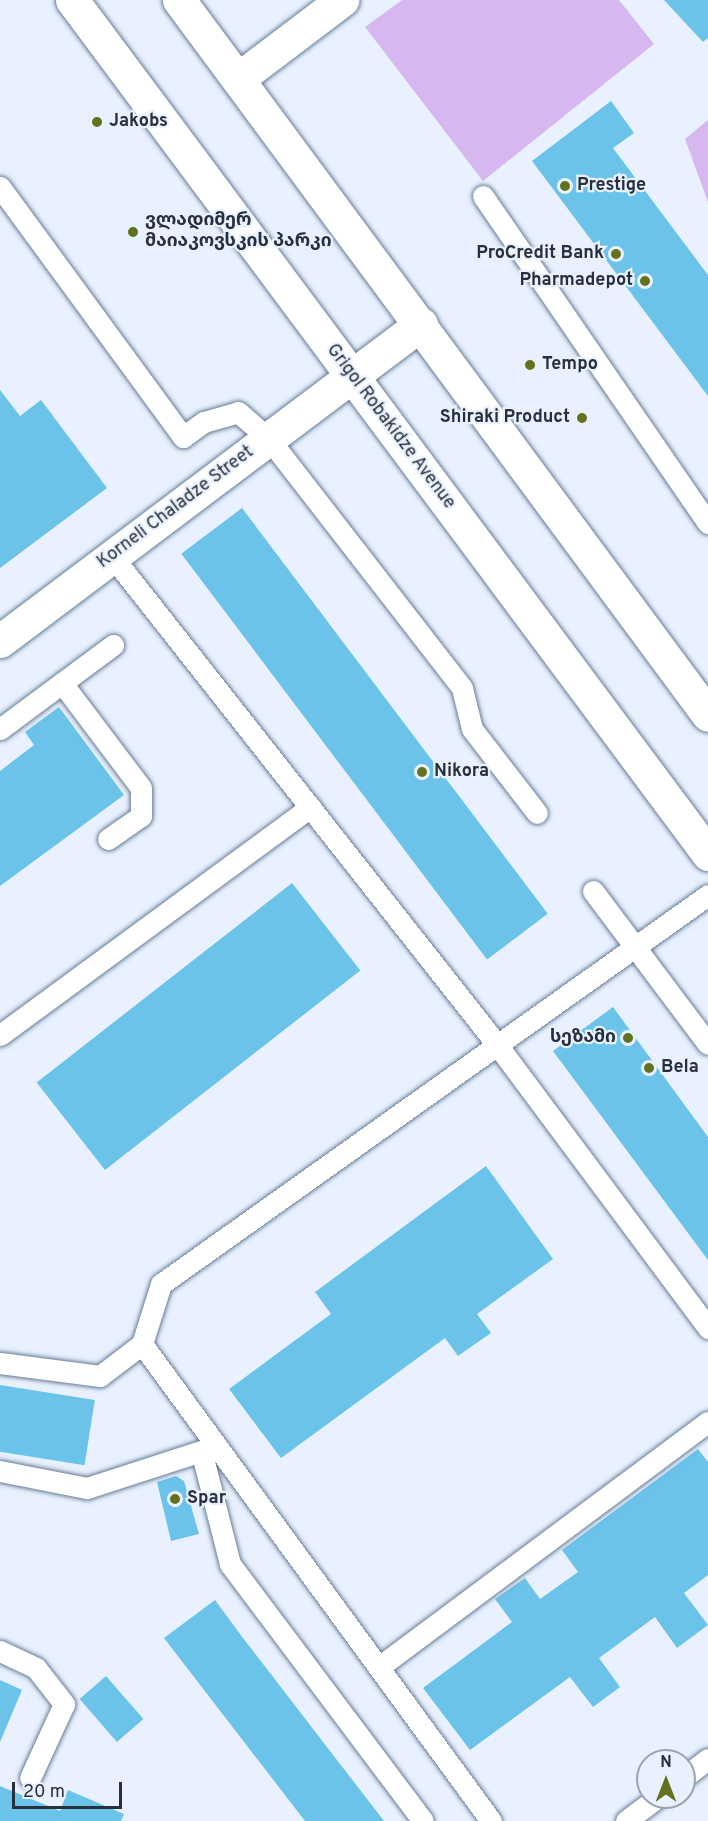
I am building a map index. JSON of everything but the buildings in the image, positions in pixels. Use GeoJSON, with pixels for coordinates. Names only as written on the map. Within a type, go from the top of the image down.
{"type":"FeatureCollection","features":[{"type":"Feature","properties":{"kind":"main road","name":"Grigol Robakidze Avenue"},"geometry":{"type":"LineString","coordinates":[[72,0],[708,854]]}},
{"type":"Feature","properties":{"kind":"main road"},"geometry":{"type":"LineString","coordinates":[[179,0],[421,324],[708,715]]}},
{"type":"Feature","properties":{"kind":"main road"},"geometry":{"type":"LineString","coordinates":[[238,79],[342,0]]}},
{"type":"Feature","properties":{"kind":"main road","name":"Korneli Chaladze Street"},"geometry":{"type":"LineString","coordinates":[[0,641],[421,324]]}},
{"type":"Feature","properties":{"kind":"lane"},"geometry":{"type":"LineString","coordinates":[[0,187],[183,437],[204,422],[238,412],[269,439],[462,688],[472,729],[537,813]]}},
{"type":"Feature","properties":{"kind":"lane"},"geometry":{"type":"LineString","coordinates":[[483,196],[708,523]]}},
{"type":"Feature","properties":{"kind":"lane"},"geometry":{"type":"LineString","coordinates":[[112,556],[495,1042],[708,1328]]}},
{"type":"Feature","properties":{"kind":"lane"},"geometry":{"type":"LineString","coordinates":[[0,729],[114,645]]}},
{"type":"Feature","properties":{"kind":"lane"},"geometry":{"type":"LineString","coordinates":[[62,683],[141,789],[141,816],[108,839]]}},
{"type":"Feature","properties":{"kind":"lane"},"geometry":{"type":"LineString","coordinates":[[0,1035],[310,807]]}},
{"type":"Feature","properties":{"kind":"lane"},"geometry":{"type":"LineString","coordinates":[[593,891],[708,1044]]}},
{"type":"Feature","properties":{"kind":"lane"},"geometry":{"type":"LineString","coordinates":[[0,1363],[100,1376],[142,1344],[161,1284],[495,1042],[635,948],[708,895]]}},
{"type":"Feature","properties":{"kind":"lane"},"geometry":{"type":"LineString","coordinates":[[142,1344],[209,1449],[379,1667],[491,1821]]}},
{"type":"Feature","properties":{"kind":"lane"},"geometry":{"type":"LineString","coordinates":[[379,1667],[708,1422]]}},
{"type":"Feature","properties":{"kind":"lane"},"geometry":{"type":"LineString","coordinates":[[0,1472],[87,1488],[209,1449]]}},
{"type":"Feature","properties":{"kind":"lane"},"geometry":{"type":"LineString","coordinates":[[209,1449],[230,1564],[423,1821]]}},
{"type":"Feature","properties":{"kind":"lane"},"geometry":{"type":"LineString","coordinates":[[0,1651],[36,1668],[64,1704],[30,1778]]}},
{"type":"Feature","properties":{"kind":"lane"},"geometry":{"type":"LineString","coordinates":[[626,1821],[642,1809]]}},
{"type":"Feature","properties":{"kind":"shaded area"},"geometry":{"type":"Polygon","coordinates":[[[402,0],[619,0],[654,44],[483,181],[365,27],[402,0]]]}},
{"type":"Feature","properties":{"kind":"shaded area"},"geometry":{"type":"Polygon","coordinates":[[[708,120],[708,202],[685,139],[708,120]]]}},
{"type":"Feature","properties":{"kind":"place","name":"Jakobs"},"geometry":{"type":"Point","coordinates":[97,122]}},
{"type":"Feature","properties":{"kind":"place","name":"Prestige"},"geometry":{"type":"Point","coordinates":[565,186]}},
{"type":"Feature","properties":{"kind":"place","name":"ვლადიმერ მაიაკოვსკის პარკი"},"geometry":{"type":"Point","coordinates":[133,232]}},
{"type":"Feature","properties":{"kind":"place","name":"ProCredit Bank"},"geometry":{"type":"Point","coordinates":[616,254]}},
{"type":"Feature","properties":{"kind":"place","name":"Pharmadepot"},"geometry":{"type":"Point","coordinates":[645,281]}},
{"type":"Feature","properties":{"kind":"place","name":"Tempo"},"geometry":{"type":"Point","coordinates":[530,365]}},
{"type":"Feature","properties":{"kind":"place","name":"Shiraki Product"},"geometry":{"type":"Point","coordinates":[582,418]}},
{"type":"Feature","properties":{"kind":"place","name":"Nikora"},"geometry":{"type":"Point","coordinates":[422,772]}},
{"type":"Feature","properties":{"kind":"place","name":"სეზამი"},"geometry":{"type":"Point","coordinates":[628,1038]}},
{"type":"Feature","properties":{"kind":"place","name":"Bela"},"geometry":{"type":"Point","coordinates":[649,1068]}},
{"type":"Feature","properties":{"kind":"place","name":"Spar"},"geometry":{"type":"Point","coordinates":[175,1499]}}]}
